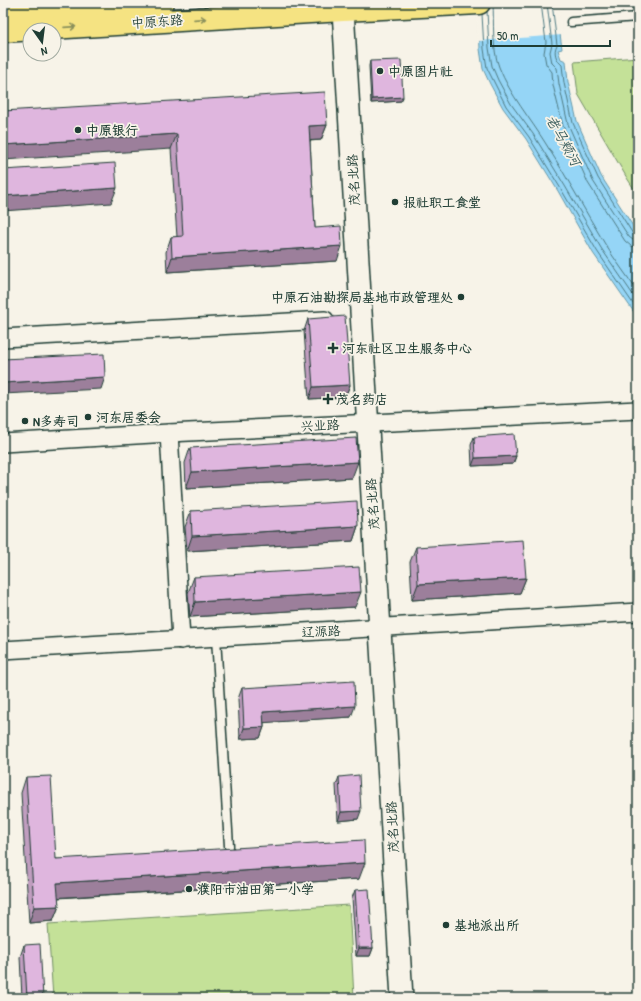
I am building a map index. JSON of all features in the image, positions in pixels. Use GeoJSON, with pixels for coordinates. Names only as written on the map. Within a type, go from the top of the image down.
{"type":"FeatureCollection","features":[{"type":"Feature","properties":{"kind":"main road","name":"中原东路"},"geometry":{"type":"LineString","coordinates":[[3,12],[162,3]]}},
{"type":"Feature","properties":{"kind":"main road","name":"中原东路"},"geometry":{"type":"LineString","coordinates":[[3,31],[475,3]]}},
{"type":"Feature","properties":{"kind":"street","name":"茂名北路"},"geometry":{"type":"LineString","coordinates":[[343,10],[402,998]]}},
{"type":"Feature","properties":{"kind":"street"},"geometry":{"type":"LineString","coordinates":[[3,338],[325,320]]}},
{"type":"Feature","properties":{"kind":"street","name":"兴业路"},"geometry":{"type":"LineString","coordinates":[[3,443],[169,433],[638,410]]}},
{"type":"Feature","properties":{"kind":"street"},"geometry":{"type":"LineString","coordinates":[[169,433],[181,640]]}},
{"type":"Feature","properties":{"kind":"street","name":"辽源路"},"geometry":{"type":"LineString","coordinates":[[3,650],[638,612]]}},
{"type":"Feature","properties":{"kind":"lane"},"geometry":{"type":"LineString","coordinates":[[571,22],[638,17]]}},
{"type":"Feature","properties":{"kind":"lane"},"geometry":{"type":"LineString","coordinates":[[216,638],[229,846]]}},
{"type":"Feature","properties":{"kind":"green space"},"geometry":{"type":"Polygon","coordinates":[[[638,57],[638,195],[578,94],[574,62],[638,57]]]}},
{"type":"Feature","properties":{"kind":"green space"},"geometry":{"type":"Polygon","coordinates":[[[349,905],[354,998],[53,998],[48,924],[349,905]]]}},
{"type":"Feature","properties":{"kind":"water","name":"老马颊河"},"geometry":{"type":"Polygon","coordinates":[[[478,3],[556,3],[562,49],[558,50],[561,59],[566,61],[568,82],[577,121],[601,176],[638,234],[638,318],[593,253],[558,191],[526,139],[503,108],[490,84],[483,69],[480,49],[478,3]]]}},
{"type":"Feature","properties":{"kind":"pier"},"geometry":{"type":"Polygon","coordinates":[[[476,3],[558,3],[562,35],[478,41],[476,3]]]}},
{"type":"Feature","properties":{"kind":"building"},"geometry":{"type":"Polygon","coordinates":[[[401,60],[403,97],[372,99],[370,61],[401,60]]]}},
{"type":"Feature","properties":{"kind":"building"},"geometry":{"type":"Polygon","coordinates":[[[325,92],[327,125],[309,126],[315,228],[341,226],[342,246],[172,257],[171,237],[183,236],[177,134],[3,145],[3,111],[325,92]]]}},
{"type":"Feature","properties":{"kind":"building"},"geometry":{"type":"Polygon","coordinates":[[[115,163],[117,188],[3,196],[3,170],[115,163]]]}},
{"type":"Feature","properties":{"kind":"building"},"geometry":{"type":"Polygon","coordinates":[[[345,316],[350,385],[313,387],[308,319],[345,316]]]}},
{"type":"Feature","properties":{"kind":"building"},"geometry":{"type":"Polygon","coordinates":[[[104,354],[105,377],[3,383],[3,359],[104,354]]]}},
{"type":"Feature","properties":{"kind":"building"},"geometry":{"type":"Polygon","coordinates":[[[514,434],[516,456],[475,458],[474,437],[514,434]]]}},
{"type":"Feature","properties":{"kind":"building"},"geometry":{"type":"Polygon","coordinates":[[[356,438],[358,462],[192,472],[190,448],[356,438]]]}},
{"type":"Feature","properties":{"kind":"building"},"geometry":{"type":"Polygon","coordinates":[[[357,501],[358,526],[192,536],[191,511],[357,501]]]}},
{"type":"Feature","properties":{"kind":"building"},"geometry":{"type":"Polygon","coordinates":[[[523,540],[526,578],[418,584],[416,547],[523,540]]]}},
{"type":"Feature","properties":{"kind":"building"},"geometry":{"type":"Polygon","coordinates":[[[359,567],[361,592],[195,602],[194,577],[359,567]]]}},
{"type":"Feature","properties":{"kind":"building"},"geometry":{"type":"Polygon","coordinates":[[[354,681],[355,706],[263,712],[264,727],[244,728],[242,688],[354,681]]]}},
{"type":"Feature","properties":{"kind":"building"},"geometry":{"type":"Polygon","coordinates":[[[359,775],[361,811],[341,812],[339,777],[359,775]]]}},
{"type":"Feature","properties":{"kind":"building"},"geometry":{"type":"Polygon","coordinates":[[[51,776],[56,859],[364,840],[365,863],[57,883],[59,906],[34,907],[26,777],[51,776]]]}},
{"type":"Feature","properties":{"kind":"building"},"geometry":{"type":"Polygon","coordinates":[[[369,889],[373,948],[359,948],[355,890],[369,889]]]}},
{"type":"Feature","properties":{"kind":"building"},"geometry":{"type":"Polygon","coordinates":[[[40,944],[43,998],[27,998],[24,945],[40,944]]]}},
{"type":"Feature","properties":{"kind":"place","name":"中原图片社"},"geometry":{"type":"Point","coordinates":[380,71]}},
{"type":"Feature","properties":{"kind":"place","name":"中原银行"},"geometry":{"type":"Point","coordinates":[78,130]}},
{"type":"Feature","properties":{"kind":"place","name":"报社职工食堂"},"geometry":{"type":"Point","coordinates":[395,202]}},
{"type":"Feature","properties":{"kind":"place","name":"中原石油勘探局基地市政管理处"},"geometry":{"type":"Point","coordinates":[461,297]}},
{"type":"Feature","properties":{"kind":"place","name":"河东社区卫生服务中心"},"geometry":{"type":"Point","coordinates":[333,348]}},
{"type":"Feature","properties":{"kind":"place","name":"茂名药店"},"geometry":{"type":"Point","coordinates":[328,399]}},
{"type":"Feature","properties":{"kind":"place","name":"河东居委会"},"geometry":{"type":"Point","coordinates":[88,417]}},
{"type":"Feature","properties":{"kind":"place","name":"N多寿司"},"geometry":{"type":"Point","coordinates":[25,421]}},
{"type":"Feature","properties":{"kind":"place","name":"濮阳市油田第一小学"},"geometry":{"type":"Point","coordinates":[189,889]}},
{"type":"Feature","properties":{"kind":"place","name":"基地派出所"},"geometry":{"type":"Point","coordinates":[446,925]}}]}
